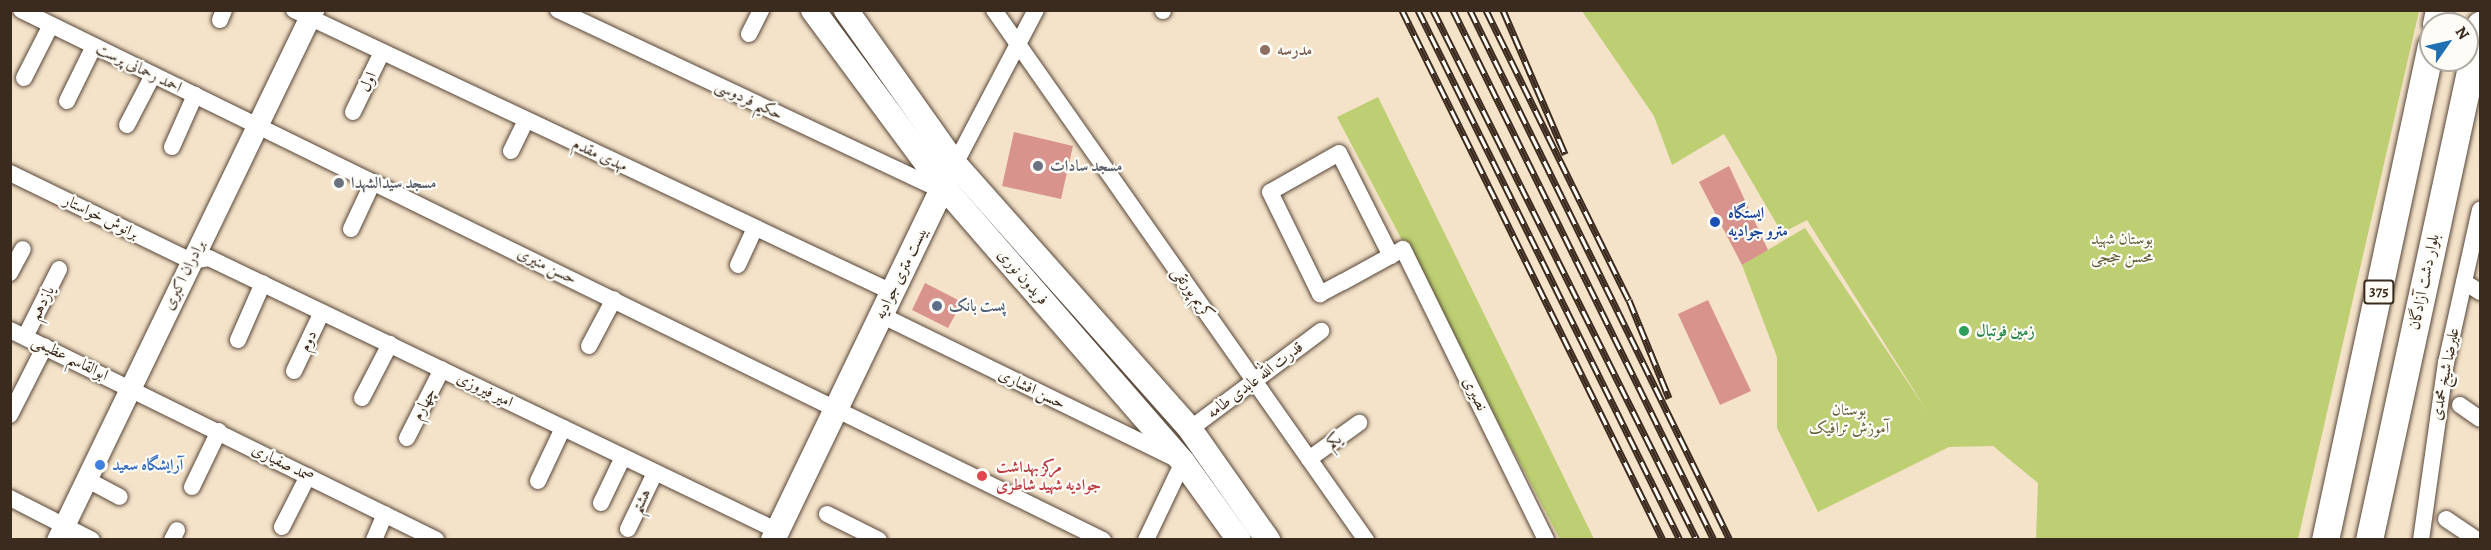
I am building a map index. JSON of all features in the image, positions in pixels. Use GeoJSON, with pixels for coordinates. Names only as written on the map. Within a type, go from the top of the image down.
{"type":"FeatureCollection","features":[{"type":"Feature","properties":{"kind":"main road","name":"فریدون نوری"},"geometry":{"type":"LineString","coordinates":[[846,10],[955,164],[1190,429],[1268,540]]}},
{"type":"Feature","properties":{"kind":"main road","name":"فریدون نوری"},"geometry":{"type":"LineString","coordinates":[[812,11],[942,188],[1183,462],[1239,540]]}},
{"type":"Feature","properties":{"kind":"main road","name":"بلوار دشت آزادگان"},"geometry":{"type":"LineString","coordinates":[[2368,540],[2448,166],[2481,25]]}},
{"type":"Feature","properties":{"kind":"main road","name":"375"},"geometry":{"type":"LineString","coordinates":[[2325,539],[2425,72]]}},
{"type":"Feature","properties":{"kind":"main road","name":"بیست متری جوادیه"},"geometry":{"type":"LineString","coordinates":[[776,535],[955,164]]}},
{"type":"Feature","properties":{"kind":"street","name":"احمد رحمانی پرست"},"geometry":{"type":"LineString","coordinates":[[21,10],[257,125]]}},
{"type":"Feature","properties":{"kind":"street","name":"حکیم فردوسی"},"geometry":{"type":"LineString","coordinates":[[558,10],[942,188]]}},
{"type":"Feature","properties":{"kind":"street"},"geometry":{"type":"LineString","coordinates":[[749,34],[760,10]]}},
{"type":"Feature","properties":{"kind":"street","name":"کریم پورتقی"},"geometry":{"type":"LineString","coordinates":[[994,10],[1366,540]]}},
{"type":"Feature","properties":{"kind":"street","name":"بیست متری جوادیه"},"geometry":{"type":"LineString","coordinates":[[955,164],[1019,47],[1036,10]]}},
{"type":"Feature","properties":{"kind":"street","name":"مهدی مقدم"},"geometry":{"type":"LineString","coordinates":[[305,13],[382,52],[892,292]]}},
{"type":"Feature","properties":{"kind":"street","name":"برادران اکبری"},"geometry":{"type":"LineString","coordinates":[[60,532],[257,125],[305,13]]}},
{"type":"Feature","properties":{"kind":"street"},"geometry":{"type":"LineString","coordinates":[[24,78],[51,25]]}},
{"type":"Feature","properties":{"kind":"street"},"geometry":{"type":"LineString","coordinates":[[67,101],[94,46]]}},
{"type":"Feature","properties":{"kind":"street","name":"اول"},"geometry":{"type":"LineString","coordinates":[[353,112],[382,52]]}},
{"type":"Feature","properties":{"kind":"street"},"geometry":{"type":"LineString","coordinates":[[127,125],[153,75]]}},
{"type":"Feature","properties":{"kind":"street"},"geometry":{"type":"LineString","coordinates":[[2448,166],[2481,75]]}},
{"type":"Feature","properties":{"kind":"street"},"geometry":{"type":"LineString","coordinates":[[172,147],[195,95]]}},
{"type":"Feature","properties":{"kind":"street"},"geometry":{"type":"LineString","coordinates":[[512,151],[526,120]]}},
{"type":"Feature","properties":{"kind":"street","name":"حسن منیری"},"geometry":{"type":"LineString","coordinates":[[257,125],[1103,540]]}},
{"type":"Feature","properties":{"kind":"street","name":"نصیری"},"geometry":{"type":"LineString","coordinates":[[1397,253],[1320,294],[1270,192],[1339,153],[1397,253],[1546,540]]}},
{"type":"Feature","properties":{"kind":"street","name":"برانوش خواستار"},"geometry":{"type":"LineString","coordinates":[[10,173],[191,261]]}},
{"type":"Feature","properties":{"kind":"street"},"geometry":{"type":"LineString","coordinates":[[351,229],[373,182]]}},
{"type":"Feature","properties":{"kind":"street","name":"علیرضا شیخ محمدی"},"geometry":{"type":"LineString","coordinates":[[2421,540],[2422,503],[2464,282],[2481,210]]}},
{"type":"Feature","properties":{"kind":"street"},"geometry":{"type":"LineString","coordinates":[[738,265],[755,228]]}},
{"type":"Feature","properties":{"kind":"street"},"geometry":{"type":"LineString","coordinates":[[10,273],[22,249]]}},
{"type":"Feature","properties":{"kind":"street","name":"امیر فیروزی"},"geometry":{"type":"LineString","coordinates":[[191,261],[209,258],[624,457],[776,535]]}},
{"type":"Feature","properties":{"kind":"street","name":"یازدهم"},"geometry":{"type":"LineString","coordinates":[[18,333],[59,269]]}},
{"type":"Feature","properties":{"kind":"street"},"geometry":{"type":"LineString","coordinates":[[2464,282],[2481,292]]}},
{"type":"Feature","properties":{"kind":"street"},"geometry":{"type":"LineString","coordinates":[[238,340],[263,284]]}},
{"type":"Feature","properties":{"kind":"street"},"geometry":{"type":"LineString","coordinates":[[589,346],[614,299]]}},
{"type":"Feature","properties":{"kind":"street","name":"دوم"},"geometry":{"type":"LineString","coordinates":[[294,371],[322,312]]}},
{"type":"Feature","properties":{"kind":"street","name":"حسن افشاری"},"geometry":{"type":"LineString","coordinates":[[881,315],[1183,462]]}},
{"type":"Feature","properties":{"kind":"street","name":"قدرت الله عابدی طامه"},"geometry":{"type":"LineString","coordinates":[[1190,429],[1321,331]]}},
{"type":"Feature","properties":{"kind":"street","name":"ابوالقاسم عظیمی"},"geometry":{"type":"LineString","coordinates":[[18,333],[129,387]]}},
{"type":"Feature","properties":{"kind":"street"},"geometry":{"type":"LineString","coordinates":[[362,398],[390,344]]}},
{"type":"Feature","properties":{"kind":"street"},"geometry":{"type":"LineString","coordinates":[[10,415],[45,346]]}},
{"type":"Feature","properties":{"kind":"street","name":"چهارم"},"geometry":{"type":"LineString","coordinates":[[407,438],[441,369]]}},
{"type":"Feature","properties":{"kind":"street","name":"صمد صفیاری"},"geometry":{"type":"LineString","coordinates":[[129,387],[386,514],[427,538]]}},
{"type":"Feature","properties":{"kind":"street"},"geometry":{"type":"LineString","coordinates":[[2460,405],[2481,419]]}},
{"type":"Feature","properties":{"kind":"street","name":"یکم"},"geometry":{"type":"LineString","coordinates":[[1309,459],[1359,423]]}},
{"type":"Feature","properties":{"kind":"street"},"geometry":{"type":"LineString","coordinates":[[538,481],[563,428]]}},
{"type":"Feature","properties":{"kind":"street"},"geometry":{"type":"LineString","coordinates":[[192,487],[219,431]]}},
{"type":"Feature","properties":{"kind":"street"},"geometry":{"type":"LineString","coordinates":[[601,503],[624,457]]}},
{"type":"Feature","properties":{"kind":"street"},"geometry":{"type":"LineString","coordinates":[[1146,540],[1183,462]]}},
{"type":"Feature","properties":{"kind":"street","name":"هشتم"},"geometry":{"type":"LineString","coordinates":[[628,529],[656,473]]}},
{"type":"Feature","properties":{"kind":"street"},"geometry":{"type":"LineString","coordinates":[[282,527],[308,476]]}},
{"type":"Feature","properties":{"kind":"street"},"geometry":{"type":"LineString","coordinates":[[86,479],[120,497]]}},
{"type":"Feature","properties":{"kind":"street"},"geometry":{"type":"LineString","coordinates":[[10,498],[60,532],[92,540]]}},
{"type":"Feature","properties":{"kind":"street"},"geometry":{"type":"LineString","coordinates":[[374,540],[386,514]]}},
{"type":"Feature","properties":{"kind":"street"},"geometry":{"type":"LineString","coordinates":[[827,514],[879,540]]}},
{"type":"Feature","properties":{"kind":"street"},"geometry":{"type":"LineString","coordinates":[[2446,519],[2477,540]]}},
{"type":"Feature","properties":{"kind":"green space","name":"بوستان شهید محسن حججی"},"geometry":{"type":"Polygon","coordinates":[[[1582,11],[2419,11],[2298,539],[2036,539],[2038,483],[1993,446],[1949,447],[1818,512],[1777,428],[1777,357],[1742,265],[1805,228],[1927,411],[1807,220],[1782,233],[1724,134],[1672,165],[1654,116],[1582,11]]]}},
{"type":"Feature","properties":{"kind":"green space"},"geometry":{"type":"Polygon","coordinates":[[[1378,97],[1594,539],[1560,539],[1337,117],[1378,97]]]}},
{"type":"Feature","properties":{"kind":"building","name":"مسجد سادات"},"geometry":{"type":"Polygon","coordinates":[[[1014,132],[1073,146],[1061,199],[1002,186],[1014,132]]]}},
{"type":"Feature","properties":{"kind":"building"},"geometry":{"type":"Polygon","coordinates":[[[1729,166],[1768,250],[1742,265],[1699,182],[1729,166]]]}},
{"type":"Feature","properties":{"kind":"building","name":"پست بانک"},"geometry":{"type":"Polygon","coordinates":[[[925,283],[962,302],[948,328],[912,310],[925,283]]]}},
{"type":"Feature","properties":{"kind":"building"},"geometry":{"type":"Polygon","coordinates":[[[1708,300],[1751,391],[1720,405],[1678,314],[1708,300]]]}},
{"type":"Feature","properties":{"kind":"railway"},"geometry":{"type":"LineString","coordinates":[[1402,10],[1663,540]]}},
{"type":"Feature","properties":{"kind":"railway"},"geometry":{"type":"LineString","coordinates":[[1418,10],[1680,540]]}},
{"type":"Feature","properties":{"kind":"railway"},"geometry":{"type":"LineString","coordinates":[[1433,10],[1697,540]]}},
{"type":"Feature","properties":{"kind":"railway"},"geometry":{"type":"LineString","coordinates":[[1453,10],[1714,540]]}},
{"type":"Feature","properties":{"kind":"railway"},"geometry":{"type":"LineString","coordinates":[[1470,10],[1730,540]]}},
{"type":"Feature","properties":{"kind":"railway"},"geometry":{"type":"LineString","coordinates":[[1486,10],[1629,300],[1669,398]]}},
{"type":"Feature","properties":{"kind":"railway"},"geometry":{"type":"LineString","coordinates":[[1503,10],[1565,154]]}},
{"type":"Feature","properties":{"kind":"place","name":"مدرسه"},"geometry":{"type":"Point","coordinates":[1265,50]}},
{"type":"Feature","properties":{"kind":"place","name":"مسجد سادات"},"geometry":{"type":"Point","coordinates":[1038,166]}},
{"type":"Feature","properties":{"kind":"place","name":"مسجد سیدالشهدا"},"geometry":{"type":"Point","coordinates":[339,183]}},
{"type":"Feature","properties":{"kind":"place","name":"ایستگاه مترو جوادیه"},"geometry":{"type":"Point","coordinates":[1715,222]}},
{"type":"Feature","properties":{"kind":"place","name":"پست بانک"},"geometry":{"type":"Point","coordinates":[937,306]}},
{"type":"Feature","properties":{"kind":"place","name":"زمین فوتبال"},"geometry":{"type":"Point","coordinates":[1964,331]}},
{"type":"Feature","properties":{"kind":"place","name":"آرایشگاه سعید"},"geometry":{"type":"Point","coordinates":[100,465]}},
{"type":"Feature","properties":{"kind":"place","name":"مرکز بهداشت جوادیه شهید شاطری"},"geometry":{"type":"Point","coordinates":[982,476]}},
{"type":"Feature","properties":{"kind":"park label","name":"بوستان آموزش ترافیک"},"geometry":{"type":"Point","coordinates":[1849,419]}}]}
